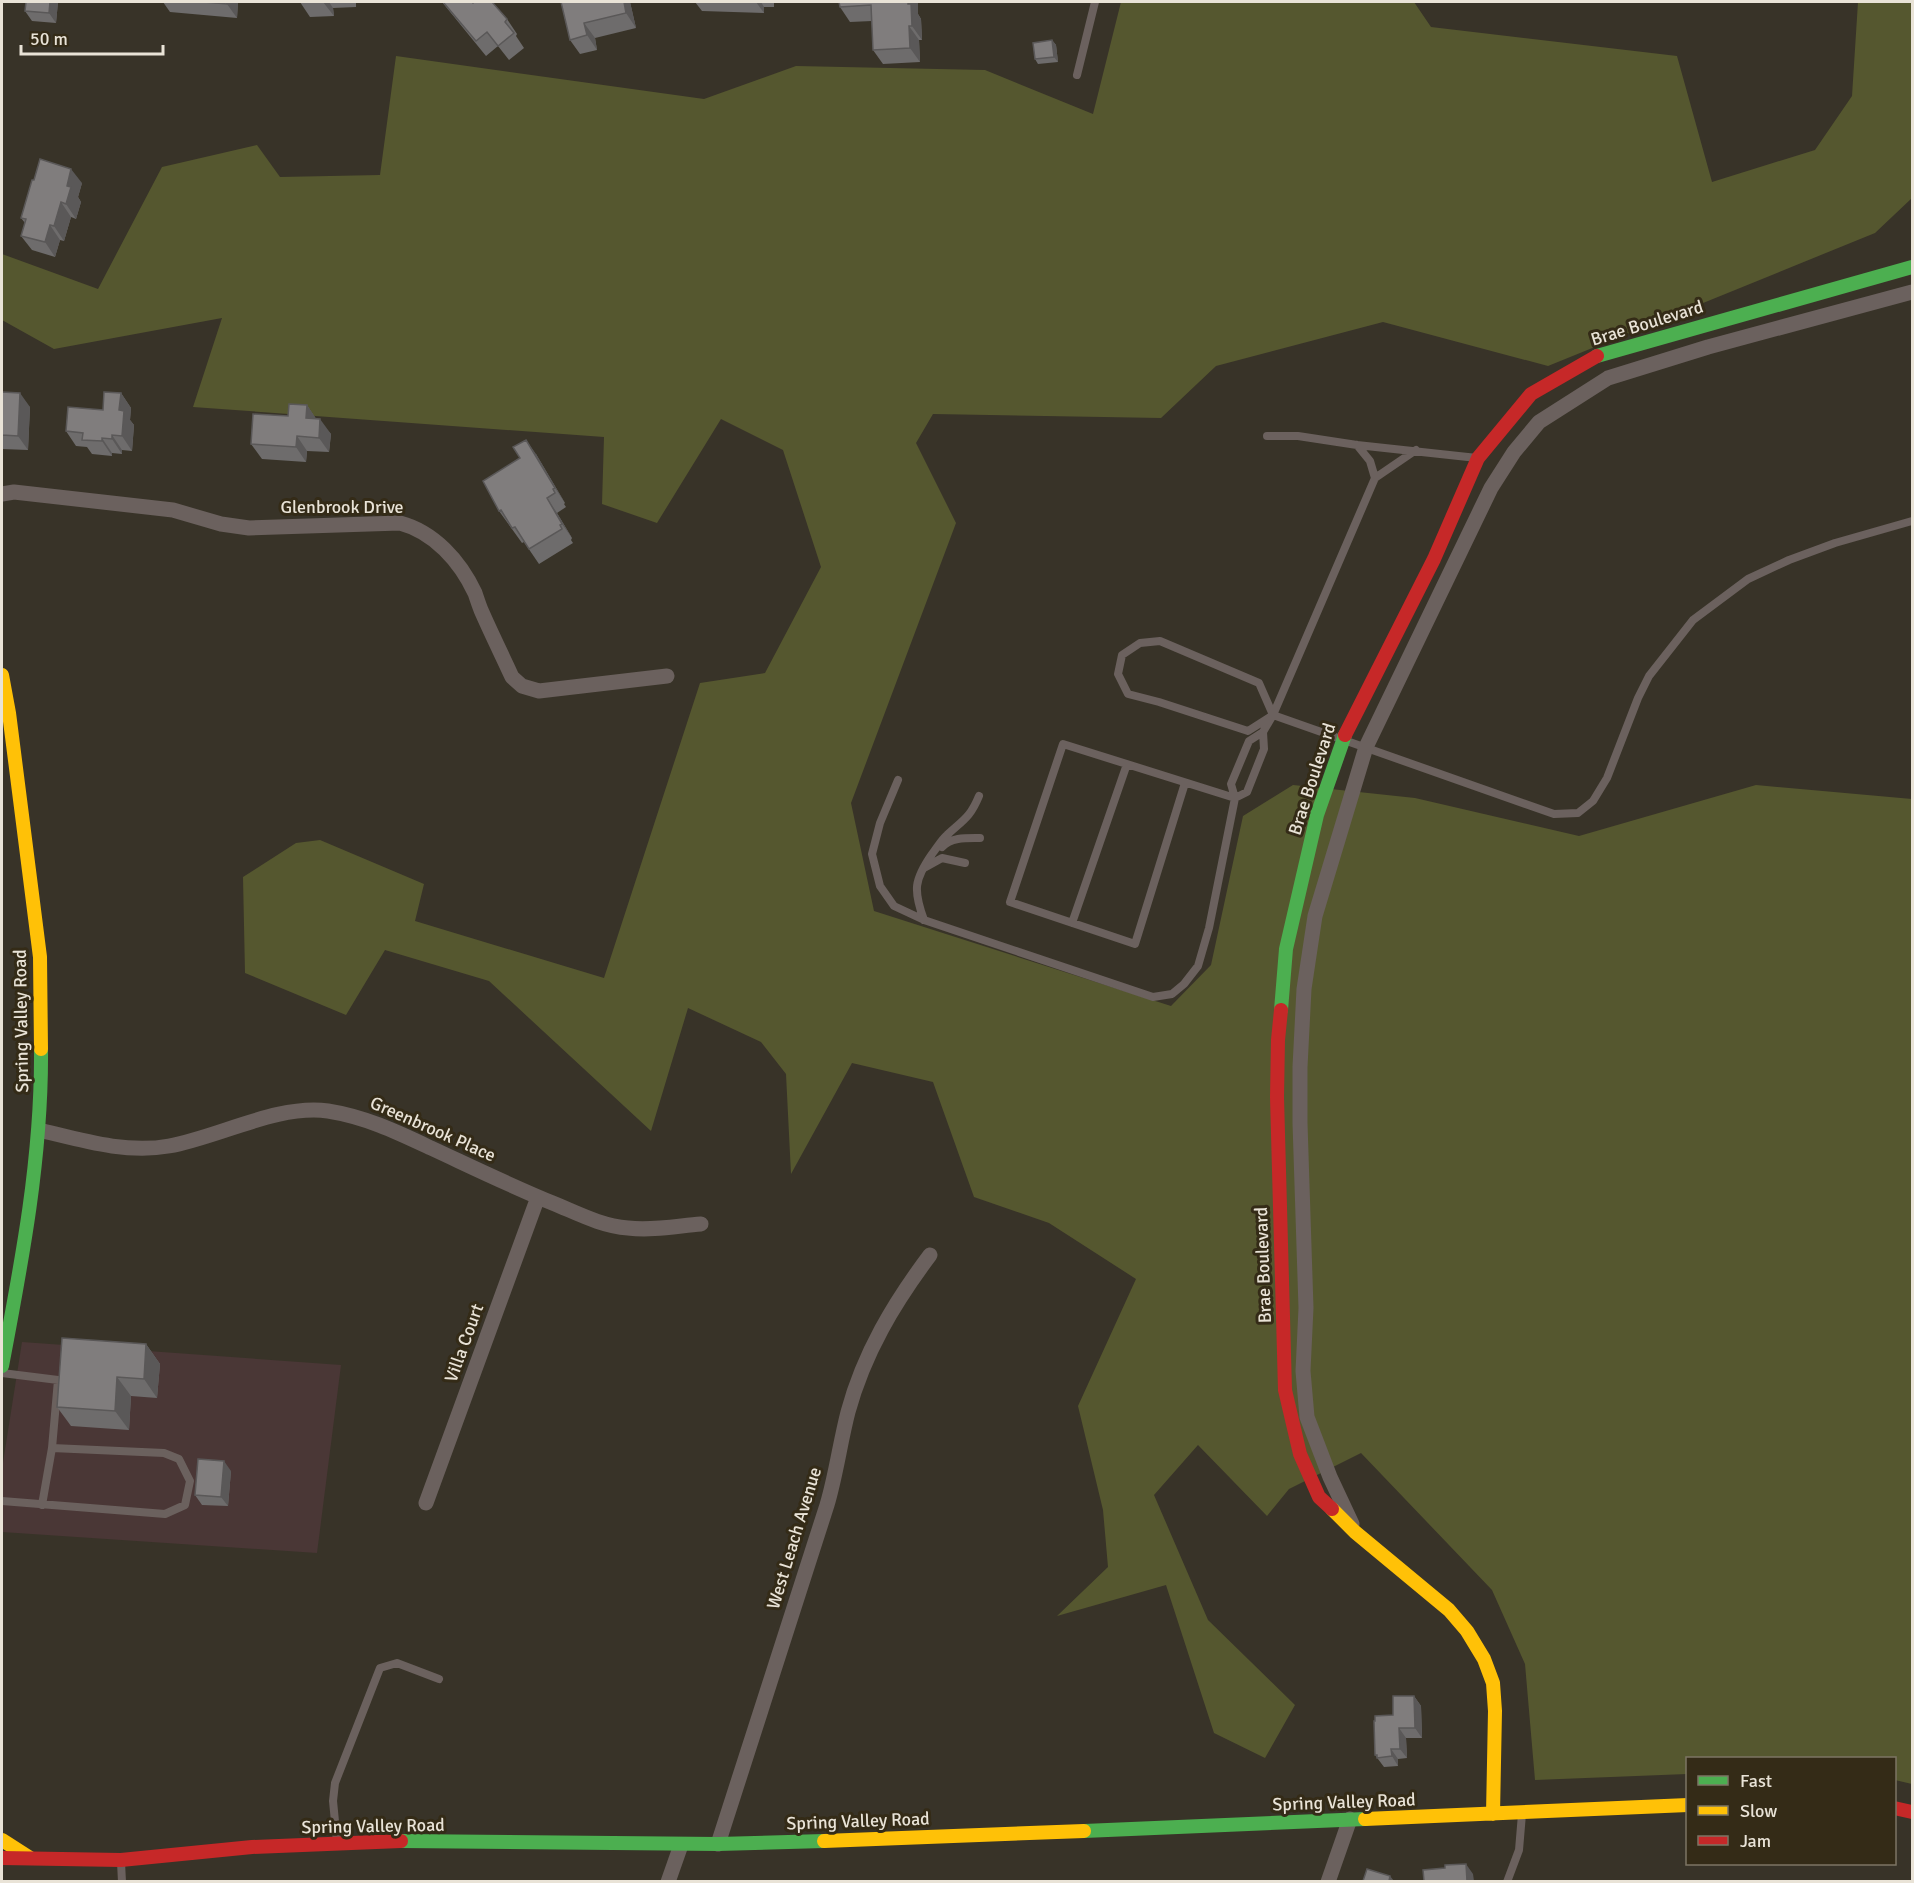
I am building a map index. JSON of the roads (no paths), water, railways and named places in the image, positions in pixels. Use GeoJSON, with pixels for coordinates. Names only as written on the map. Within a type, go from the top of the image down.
{"type":"FeatureCollection","features":[{"type":"Feature","properties":{"kind":"street","name":"Brae Boulevard"},"geometry":{"type":"LineString","coordinates":[[1493,1814],[1496,1711],[1493,1683],[1484,1659],[1467,1631],[1449,1610],[1355,1532],[1319,1497],[1300,1454],[1285,1390],[1277,1097],[1278,1040],[1286,949],[1317,814],[1342,740],[1434,559],[1478,458],[1531,394],[1599,355],[1912,267]]}},
{"type":"Feature","properties":{"kind":"street","name":"Brae Boulevard"},"geometry":{"type":"LineString","coordinates":[[1355,1532],[1330,1477],[1307,1417],[1303,1371],[1306,1308],[1301,1206],[1299,1067],[1304,989],[1315,915],[1366,747],[1491,488],[1514,452],[1539,422],[1608,378],[1708,347],[1912,292]]}},
{"type":"Feature","properties":{"kind":"street","name":"Glenbrook Drive"},"geometry":{"type":"LineString","coordinates":[[2,495],[14,492],[173,510],[221,524],[249,528],[400,523],[415,527],[429,535],[446,550],[463,571],[512,678],[522,686],[539,691],[667,676]]}},
{"type":"Feature","properties":{"kind":"street","name":"Spring Valley Road"},"geometry":{"type":"LineString","coordinates":[[2,675],[9,713],[40,957],[41,1081],[39,1130],[24,1252],[2,1366]]}},
{"type":"Feature","properties":{"kind":"street","name":"Greenbrook Place"},"geometry":{"type":"LineString","coordinates":[[39,1130],[105,1145],[140,1148],[168,1146],[267,1117],[295,1112],[325,1111],[356,1116],[387,1128],[538,1197],[599,1222],[627,1228],[654,1229],[701,1224]]}},
{"type":"Feature","properties":{"kind":"street","name":"Villa Court"},"geometry":{"type":"LineString","coordinates":[[426,1503],[538,1197]]}},
{"type":"Feature","properties":{"kind":"street","name":"West Leach Avenue"},"geometry":{"type":"LineString","coordinates":[[718,1844],[831,1492],[848,1412],[860,1374],[876,1337],[896,1302],[930,1255]]}},
{"type":"Feature","properties":{"kind":"street","name":"Spring Valley Road"},"geometry":{"type":"LineString","coordinates":[[2,1858],[121,1860],[252,1847],[400,1841],[718,1844],[1686,1805]]}},
{"type":"Feature","properties":{"kind":"street"},"geometry":{"type":"LineString","coordinates":[[1896,1809],[1912,1812]]}},
{"type":"Feature","properties":{"kind":"street"},"geometry":{"type":"LineString","coordinates":[[1328,1881],[1350,1819]]}},
{"type":"Feature","properties":{"kind":"street"},"geometry":{"type":"LineString","coordinates":[[2,1840],[30,1858]]}},
{"type":"Feature","properties":{"kind":"street"},"geometry":{"type":"LineString","coordinates":[[668,1881],[681,1845]]}},
{"type":"Feature","properties":{"kind":"street","name":"Spring Valley Road"},"geometry":{"type":"LineString","coordinates":[[2,1871],[30,1858]]}},
{"type":"Feature","properties":{"kind":"lane"},"geometry":{"type":"LineString","coordinates":[[1077,75],[1095,2]]}},
{"type":"Feature","properties":{"kind":"lane"},"geometry":{"type":"LineString","coordinates":[[1267,436],[1298,436],[1478,458]]}},
{"type":"Feature","properties":{"kind":"lane"},"geometry":{"type":"LineString","coordinates":[[1357,445],[1370,460],[1375,478]]}},
{"type":"Feature","properties":{"kind":"lane"},"geometry":{"type":"LineString","coordinates":[[898,780],[880,823],[872,854],[880,886],[894,906],[924,920],[1153,997],[1172,994],[1184,984],[1198,966],[1209,928],[1235,798],[1231,784],[1249,741],[1263,732],[1273,715],[1375,478],[1416,450]]}},
{"type":"Feature","properties":{"kind":"lane"},"geometry":{"type":"LineString","coordinates":[[1273,715],[1248,731],[1128,694],[1118,674],[1122,655],[1140,643],[1160,641],[1259,683],[1273,715],[1554,814],[1578,813],[1593,801],[1606,778],[1649,676],[1693,620],[1748,579],[1789,560],[1835,543],[1912,521]]}},
{"type":"Feature","properties":{"kind":"lane"},"geometry":{"type":"LineString","coordinates":[[1185,783],[1135,944],[1010,902],[1063,744],[1235,798],[1247,792],[1264,749],[1263,732]]}},
{"type":"Feature","properties":{"kind":"lane"},"geometry":{"type":"LineString","coordinates":[[1072,923],[1127,764]]}},
{"type":"Feature","properties":{"kind":"lane"},"geometry":{"type":"LineString","coordinates":[[924,920],[917,901],[917,886],[921,871],[945,836],[963,823],[979,796]]}},
{"type":"Feature","properties":{"kind":"lane"},"geometry":{"type":"LineString","coordinates":[[921,871],[946,842],[980,838]]}},
{"type":"Feature","properties":{"kind":"lane"},"geometry":{"type":"LineString","coordinates":[[921,871],[942,858],[965,864]]}},
{"type":"Feature","properties":{"kind":"lane"},"geometry":{"type":"LineString","coordinates":[[2,1373],[58,1380],[52,1448],[42,1504]]}},
{"type":"Feature","properties":{"kind":"lane"},"geometry":{"type":"LineString","coordinates":[[2,1502],[165,1514],[185,1504],[190,1481],[179,1459],[164,1453],[52,1448]]}},
{"type":"Feature","properties":{"kind":"lane"},"geometry":{"type":"LineString","coordinates":[[337,1844],[333,1802],[335,1783],[380,1668],[397,1663],[439,1679]]}},
{"type":"Feature","properties":{"kind":"lane"},"geometry":{"type":"LineString","coordinates":[[1507,1881],[1519,1850],[1522,1812]]}},
{"type":"Feature","properties":{"kind":"lane"},"geometry":{"type":"LineString","coordinates":[[121,1860],[122,1881]]}}]}
